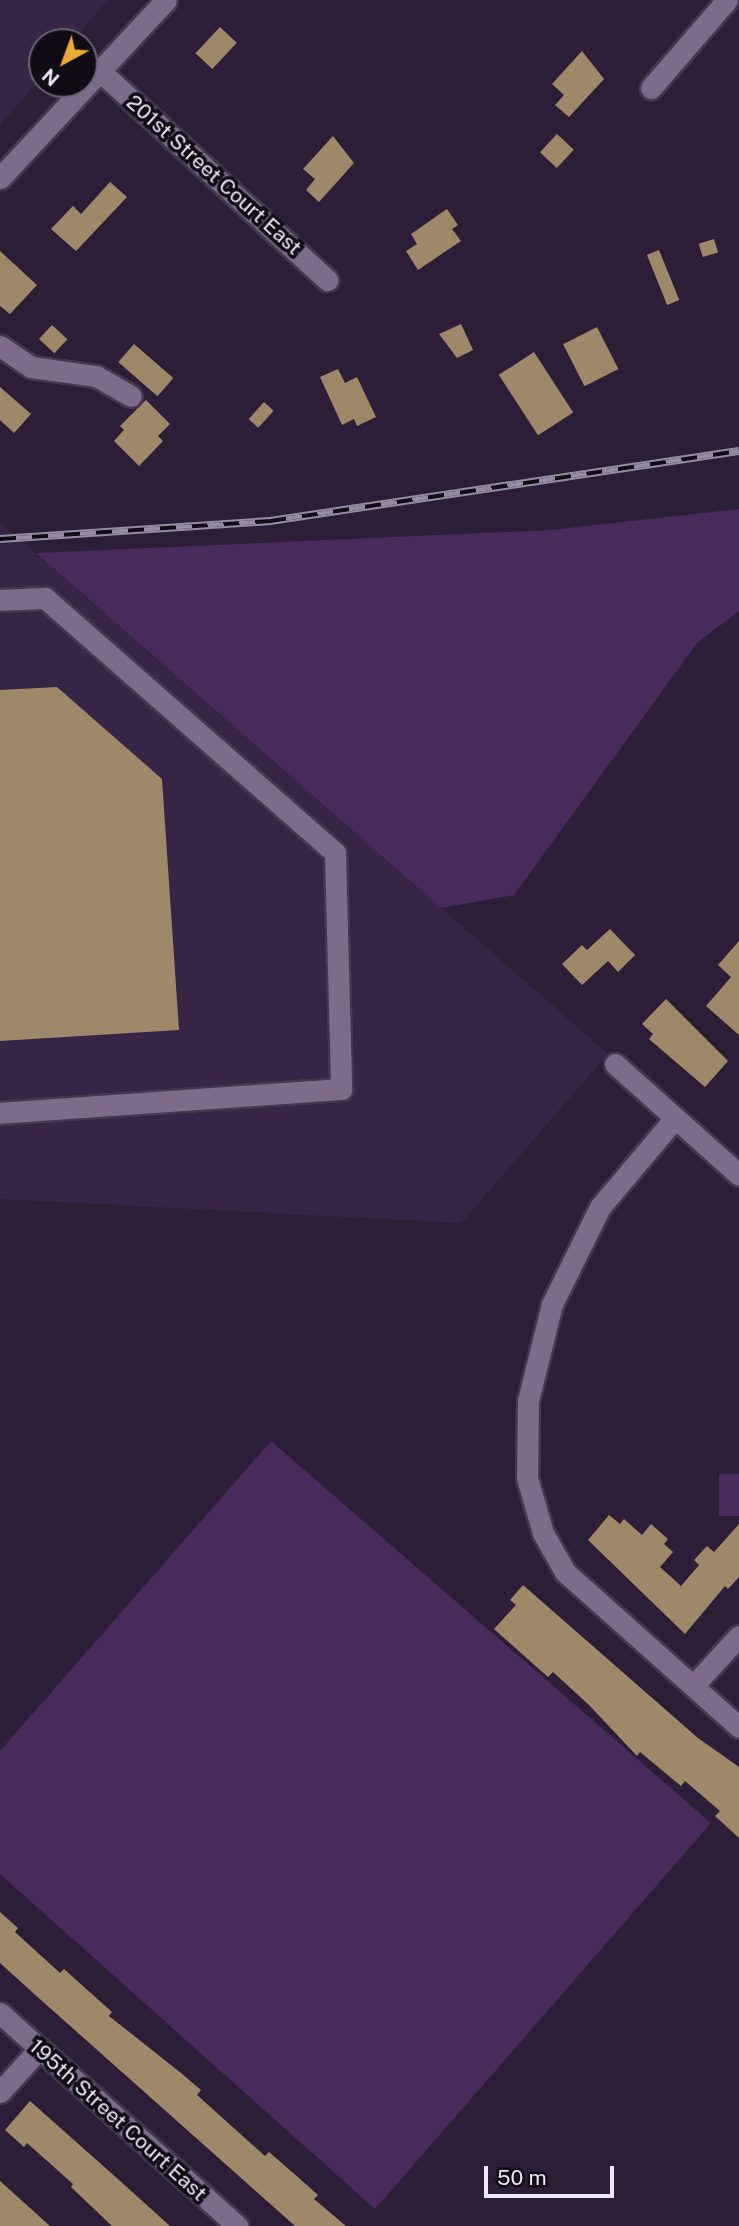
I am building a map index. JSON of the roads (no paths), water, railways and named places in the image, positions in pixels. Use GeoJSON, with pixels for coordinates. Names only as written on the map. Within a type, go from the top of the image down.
{"type":"FeatureCollection","features":[{"type":"Feature","properties":{"kind":"street"},"geometry":{"type":"LineString","coordinates":[[0,178],[166,0]]}},
{"type":"Feature","properties":{"kind":"street"},"geometry":{"type":"LineString","coordinates":[[651,88],[727,0]]}},
{"type":"Feature","properties":{"kind":"street","name":"201st Street Court East"},"geometry":{"type":"LineString","coordinates":[[100,71],[327,280]]}},
{"type":"Feature","properties":{"kind":"street"},"geometry":{"type":"LineString","coordinates":[[0,346],[31,367],[96,376],[131,396]]}},
{"type":"Feature","properties":{"kind":"street"},"geometry":{"type":"LineString","coordinates":[[0,600],[45,598],[335,853],[341,1089],[0,1113]]}},
{"type":"Feature","properties":{"kind":"street"},"geometry":{"type":"LineString","coordinates":[[615,1064],[739,1175]]}},
{"type":"Feature","properties":{"kind":"street"},"geometry":{"type":"LineString","coordinates":[[675,1118],[600,1207],[556,1293],[537,1350],[528,1401],[527,1478],[543,1533],[565,1572],[739,1727]]}},
{"type":"Feature","properties":{"kind":"street"},"geometry":{"type":"LineString","coordinates":[[693,1686],[739,1636]]}},
{"type":"Feature","properties":{"kind":"street","name":"195th Street Court East"},"geometry":{"type":"LineString","coordinates":[[0,2013],[237,2226]]}},
{"type":"Feature","properties":{"kind":"street"},"geometry":{"type":"LineString","coordinates":[[0,2092],[40,2049]]}},
{"type":"Feature","properties":{"kind":"railway"},"geometry":{"type":"LineString","coordinates":[[0,539],[270,521],[739,451]]}}]}
